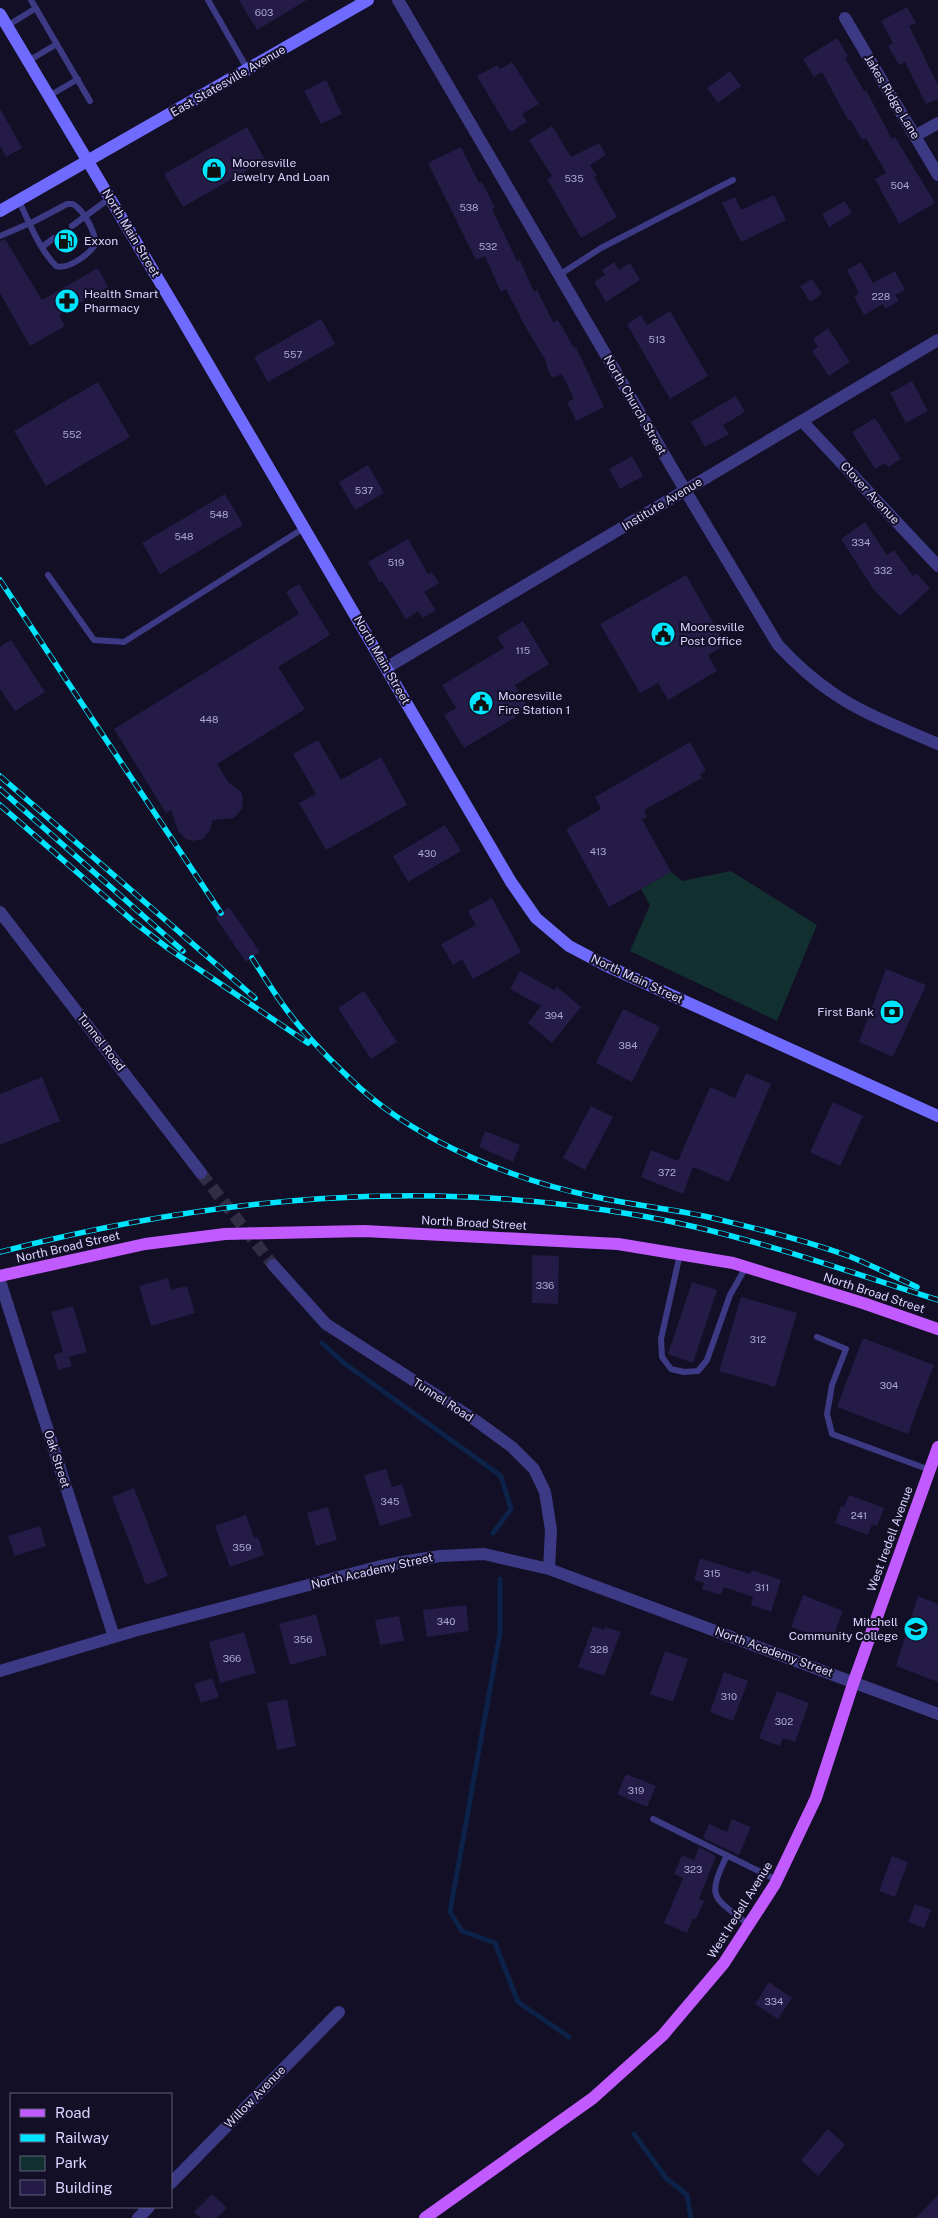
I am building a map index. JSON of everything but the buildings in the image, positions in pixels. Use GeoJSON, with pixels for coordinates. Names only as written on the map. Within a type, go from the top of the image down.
{"type":"FeatureCollection","features":[{"type":"Feature","properties":{"kind":"main road","name":"East Statesville Avenue"},"geometry":{"type":"LineString","coordinates":[[0,211],[368,0]]}},
{"type":"Feature","properties":{"kind":"main road","name":"North Main Street"},"geometry":{"type":"LineString","coordinates":[[2,18],[110,198],[511,882],[536,918],[569,946],[618,971],[938,1116]]}},
{"type":"Feature","properties":{"kind":"main road","name":"North Broad Street"},"geometry":{"type":"LineString","coordinates":[[0,1276],[146,1244],[225,1234],[364,1231],[618,1244],[746,1267],[863,1303],[938,1329]]}},
{"type":"Feature","properties":{"kind":"main road","name":"West Iredell Avenue"},"geometry":{"type":"LineString","coordinates":[[425,2218],[593,2098],[663,2035],[724,1963],[777,1880],[816,1798],[854,1681],[938,1448]]}},
{"type":"Feature","properties":{"kind":"street","name":"North Church Street"},"geometry":{"type":"LineString","coordinates":[[398,0],[778,645],[798,665],[830,691],[938,744]]}},
{"type":"Feature","properties":{"kind":"street","name":"Jakes Ridge Lane"},"geometry":{"type":"LineString","coordinates":[[846,18],[938,175]]}},
{"type":"Feature","properties":{"kind":"street"},"geometry":{"type":"LineString","coordinates":[[915,136],[938,123]]}},
{"type":"Feature","properties":{"kind":"street","name":"Institute Avenue"},"geometry":{"type":"LineString","coordinates":[[386,668],[938,340]]}},
{"type":"Feature","properties":{"kind":"street","name":"Clover Avenue"},"geometry":{"type":"LineString","coordinates":[[802,421],[938,566]]}},
{"type":"Feature","properties":{"kind":"street","name":"Tunnel Road"},"geometry":{"type":"LineString","coordinates":[[0,912],[201,1172]]}},
{"type":"Feature","properties":{"kind":"street","name":"Tunnel Road"},"geometry":{"type":"LineString","coordinates":[[273,1265],[326,1324],[475,1420],[512,1447],[534,1469],[545,1492],[551,1530],[549,1569]]}},
{"type":"Feature","properties":{"kind":"street","name":"Oak Street"},"geometry":{"type":"LineString","coordinates":[[0,1281],[114,1637]]}},
{"type":"Feature","properties":{"kind":"street","name":"North Academy Street"},"geometry":{"type":"LineString","coordinates":[[0,1671],[114,1637],[377,1568],[440,1556],[484,1554],[549,1569],[854,1681],[938,1714]]}},
{"type":"Feature","properties":{"kind":"street","name":"Willow Avenue"},"geometry":{"type":"LineString","coordinates":[[172,2182],[338,2012]]}},
{"type":"Feature","properties":{"kind":"street"},"geometry":{"type":"LineString","coordinates":[[138,2218],[147,2208]]}},
{"type":"Feature","properties":{"kind":"lane"},"geometry":{"type":"LineString","coordinates":[[31,0],[90,100]]}},
{"type":"Feature","properties":{"kind":"lane"},"geometry":{"type":"LineString","coordinates":[[208,0],[248,70]]}},
{"type":"Feature","properties":{"kind":"lane"},"geometry":{"type":"LineString","coordinates":[[2,18],[36,8]]}},
{"type":"Feature","properties":{"kind":"lane"},"geometry":{"type":"LineString","coordinates":[[28,61],[57,44]]}},
{"type":"Feature","properties":{"kind":"lane"},"geometry":{"type":"LineString","coordinates":[[49,96],[78,79]]}},
{"type":"Feature","properties":{"kind":"lane"},"geometry":{"type":"LineString","coordinates":[[559,275],[601,248],[733,180]]}},
{"type":"Feature","properties":{"kind":"lane"},"geometry":{"type":"LineString","coordinates":[[72,226],[110,198]]}},
{"type":"Feature","properties":{"kind":"lane"},"geometry":{"type":"LineString","coordinates":[[0,236],[30,223],[67,204],[77,207],[84,217],[96,240],[95,245],[86,255],[64,267],[60,267],[52,262],[42,247],[30,223],[19,201]]}},
{"type":"Feature","properties":{"kind":"lane"},"geometry":{"type":"LineString","coordinates":[[42,247],[54,238]]}},
{"type":"Feature","properties":{"kind":"lane"},"geometry":{"type":"LineString","coordinates":[[48,575],[94,640],[124,642],[304,528]]}},
{"type":"Feature","properties":{"kind":"lane"},"geometry":{"type":"LineString","coordinates":[[680,1254],[661,1339],[662,1357],[671,1369],[684,1372],[698,1371],[707,1360],[730,1295],[746,1267]]}},
{"type":"Feature","properties":{"kind":"lane"},"geometry":{"type":"LineString","coordinates":[[817,1337],[846,1349],[832,1385],[826,1414],[832,1434],[930,1470]]}},
{"type":"Feature","properties":{"kind":"lane"},"geometry":{"type":"LineString","coordinates":[[653,1819],[777,1880]]}},
{"type":"Feature","properties":{"kind":"lane"},"geometry":{"type":"LineString","coordinates":[[727,1855],[716,1878],[714,1891],[718,1900],[748,1925]]}},
{"type":"Feature","properties":{"kind":"green space"},"geometry":{"type":"Polygon","coordinates":[[[731,871],[817,925],[777,1021],[630,951],[650,905],[641,889],[671,872],[682,881],[731,871]]]}},
{"type":"Feature","properties":{"kind":"waterway"},"geometry":{"type":"LineString","coordinates":[[322,1343],[344,1363],[501,1476],[511,1509],[493,1533]]}},
{"type":"Feature","properties":{"kind":"waterway"},"geometry":{"type":"LineString","coordinates":[[500,1579],[500,1633],[450,1912],[462,1931],[495,1943],[518,2002],[569,2037]]}},
{"type":"Feature","properties":{"kind":"waterway"},"geometry":{"type":"LineString","coordinates":[[634,2134],[666,2178],[687,2195],[691,2218]]}},
{"type":"Feature","properties":{"kind":"tunnel"},"geometry":{"type":"LineString","coordinates":[[201,1173],[273,1265]]}},
{"type":"Feature","properties":{"kind":"railway"},"geometry":{"type":"LineString","coordinates":[[0,580],[221,913]]}},
{"type":"Feature","properties":{"kind":"railway"},"geometry":{"type":"LineString","coordinates":[[0,776],[255,998]]}},
{"type":"Feature","properties":{"kind":"railway"},"geometry":{"type":"LineString","coordinates":[[0,789],[183,951]]}},
{"type":"Feature","properties":{"kind":"railway"},"geometry":{"type":"LineString","coordinates":[[0,805],[134,922],[169,949],[308,1043]]}},
{"type":"Feature","properties":{"kind":"railway"},"geometry":{"type":"LineString","coordinates":[[252,958],[294,1020],[331,1060],[384,1108],[440,1142],[502,1170],[565,1190],[702,1216],[818,1246],[851,1257],[917,1287]]}},
{"type":"Feature","properties":{"kind":"railway"},"geometry":{"type":"LineString","coordinates":[[0,1252],[80,1233],[159,1218],[239,1206],[320,1199],[400,1196],[480,1197],[561,1204],[642,1216],[718,1232],[792,1253],[938,1300]]}},
{"type":"Feature","properties":{"kind":"place","name":"Mooresville Jewelry And Loan"},"geometry":{"type":"Point","coordinates":[214,170]}},
{"type":"Feature","properties":{"kind":"place","name":"Exxon"},"geometry":{"type":"Point","coordinates":[66,241]}},
{"type":"Feature","properties":{"kind":"place","name":"Health Smart Pharmacy"},"geometry":{"type":"Point","coordinates":[67,301]}},
{"type":"Feature","properties":{"kind":"place","name":"Mooresville Post Office"},"geometry":{"type":"Point","coordinates":[663,634]}},
{"type":"Feature","properties":{"kind":"place","name":"Mooresville Fire Station 1"},"geometry":{"type":"Point","coordinates":[481,703]}},
{"type":"Feature","properties":{"kind":"place","name":"First Bank"},"geometry":{"type":"Point","coordinates":[892,1012]}},
{"type":"Feature","properties":{"kind":"place","name":"Mitchell Community College"},"geometry":{"type":"Point","coordinates":[916,1629]}}]}
